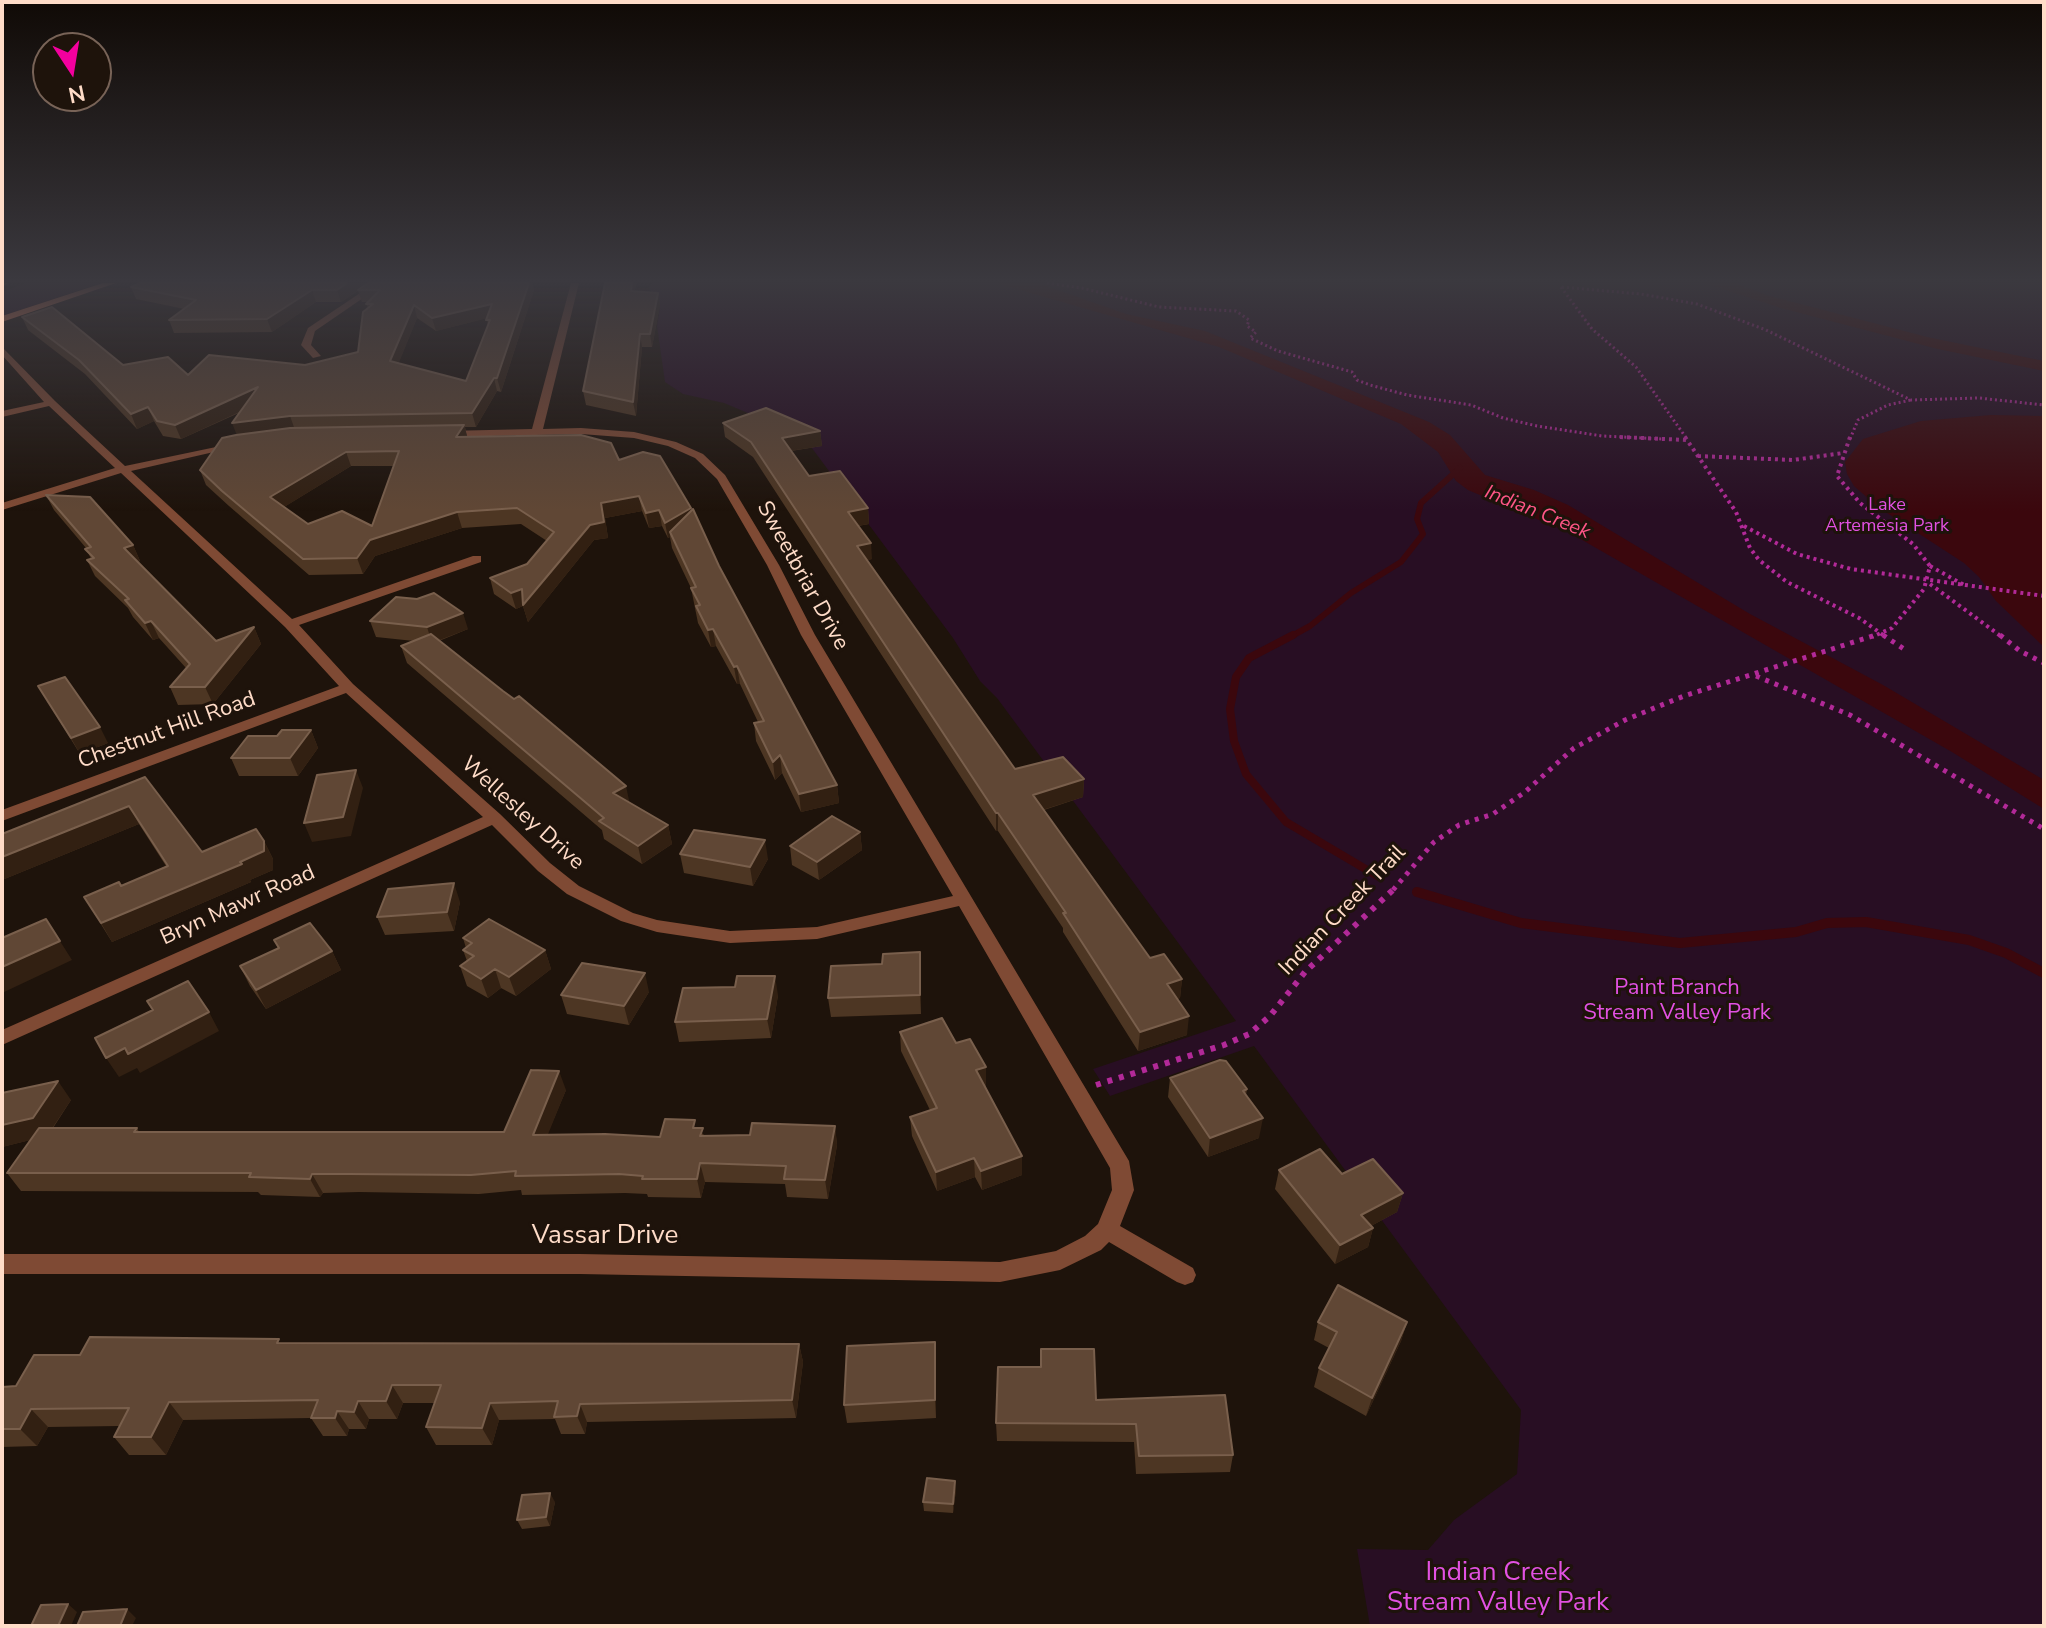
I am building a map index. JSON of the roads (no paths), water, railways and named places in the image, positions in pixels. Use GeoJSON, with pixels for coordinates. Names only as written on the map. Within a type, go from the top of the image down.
{"type":"FeatureCollection","features":[{"type":"Feature","properties":{"kind":"street","name":"Wellesley Drive"},"geometry":{"type":"LineString","coordinates":[[10,359],[51,403],[290,624],[348,687],[573,890],[627,917],[693,933],[770,937],[817,933],[964,899]]}},
{"type":"Feature","properties":{"kind":"street"},"geometry":{"type":"LineString","coordinates":[[537,431],[555,359]]}},
{"type":"Feature","properties":{"kind":"street"},"geometry":{"type":"LineString","coordinates":[[2,414],[51,403]]}},
{"type":"Feature","properties":{"kind":"street","name":"Sweetbriar Drive"},"geometry":{"type":"LineString","coordinates":[[427,435],[537,431],[610,433],[654,439],[699,456],[721,477],[773,565],[808,635],[1121,1167],[1123,1190],[1107,1230]]}},
{"type":"Feature","properties":{"kind":"street"},"geometry":{"type":"LineString","coordinates":[[2,507],[124,469],[253,441]]}},
{"type":"Feature","properties":{"kind":"street"},"geometry":{"type":"LineString","coordinates":[[290,624],[477,559]]}},
{"type":"Feature","properties":{"kind":"street","name":"Chestnut Hill Road"},"geometry":{"type":"LineString","coordinates":[[2,816],[348,687]]}},
{"type":"Feature","properties":{"kind":"street","name":"Bryn Mawr Road"},"geometry":{"type":"LineString","coordinates":[[2,1038],[494,818]]}},
{"type":"Feature","properties":{"kind":"street"},"geometry":{"type":"LineString","coordinates":[[1107,1230],[1185,1275]]}},
{"type":"Feature","properties":{"kind":"street","name":"Vassar Drive"},"geometry":{"type":"LineString","coordinates":[[2,1264],[580,1264],[1000,1272],[1060,1260],[1093,1243],[1107,1230]]}},
{"type":"Feature","properties":{"kind":"water","name":"Indian Creek"},"geometry":{"type":"Polygon","coordinates":[[[1247,359],[1274,359],[1429,422],[1450,435],[1485,475],[1534,490],[1568,505],[1750,614],[1883,685],[2044,780],[2044,809],[1952,752],[1570,533],[1468,490],[1456,481],[1438,452],[1401,424],[1247,359]]]}},
{"type":"Feature","properties":{"kind":"water"},"geometry":{"type":"Polygon","coordinates":[[[1986,359],[2044,361],[2044,371],[1986,359]]]}},
{"type":"Feature","properties":{"kind":"water"},"geometry":{"type":"Polygon","coordinates":[[[1991,415],[2044,416],[2044,582],[2040,596],[2044,604],[2044,647],[1996,601],[1979,577],[1964,563],[1878,507],[1854,486],[1847,474],[1845,462],[1863,439],[1921,421],[1991,415]]]}},
{"type":"Feature","properties":{"kind":"waterway"},"geometry":{"type":"LineString","coordinates":[[1290,637],[1401,562],[1423,534],[1417,519],[1421,503],[1460,468]]}},
{"type":"Feature","properties":{"kind":"waterway"},"geometry":{"type":"LineString","coordinates":[[1293,635],[1249,658],[1236,677],[1230,709],[1234,741],[1246,774],[1286,822],[1379,877]]}},
{"type":"Feature","properties":{"kind":"waterway"},"geometry":{"type":"LineString","coordinates":[[1417,892],[1521,923],[1680,943],[1796,932],[1827,923],[1866,922],[1969,940],[2006,953],[2044,973]]}},
{"type":"Feature","properties":{"kind":"park label","name":"Lake Artemesia Park"},"geometry":{"type":"Point","coordinates":[1887,516]}},
{"type":"Feature","properties":{"kind":"park label","name":"Paint Branch Stream Valley Park"},"geometry":{"type":"Point","coordinates":[1677,1002]}},
{"type":"Feature","properties":{"kind":"park label","name":"Indian Creek Stream Valley Park"},"geometry":{"type":"Point","coordinates":[1498,1589]}}]}
